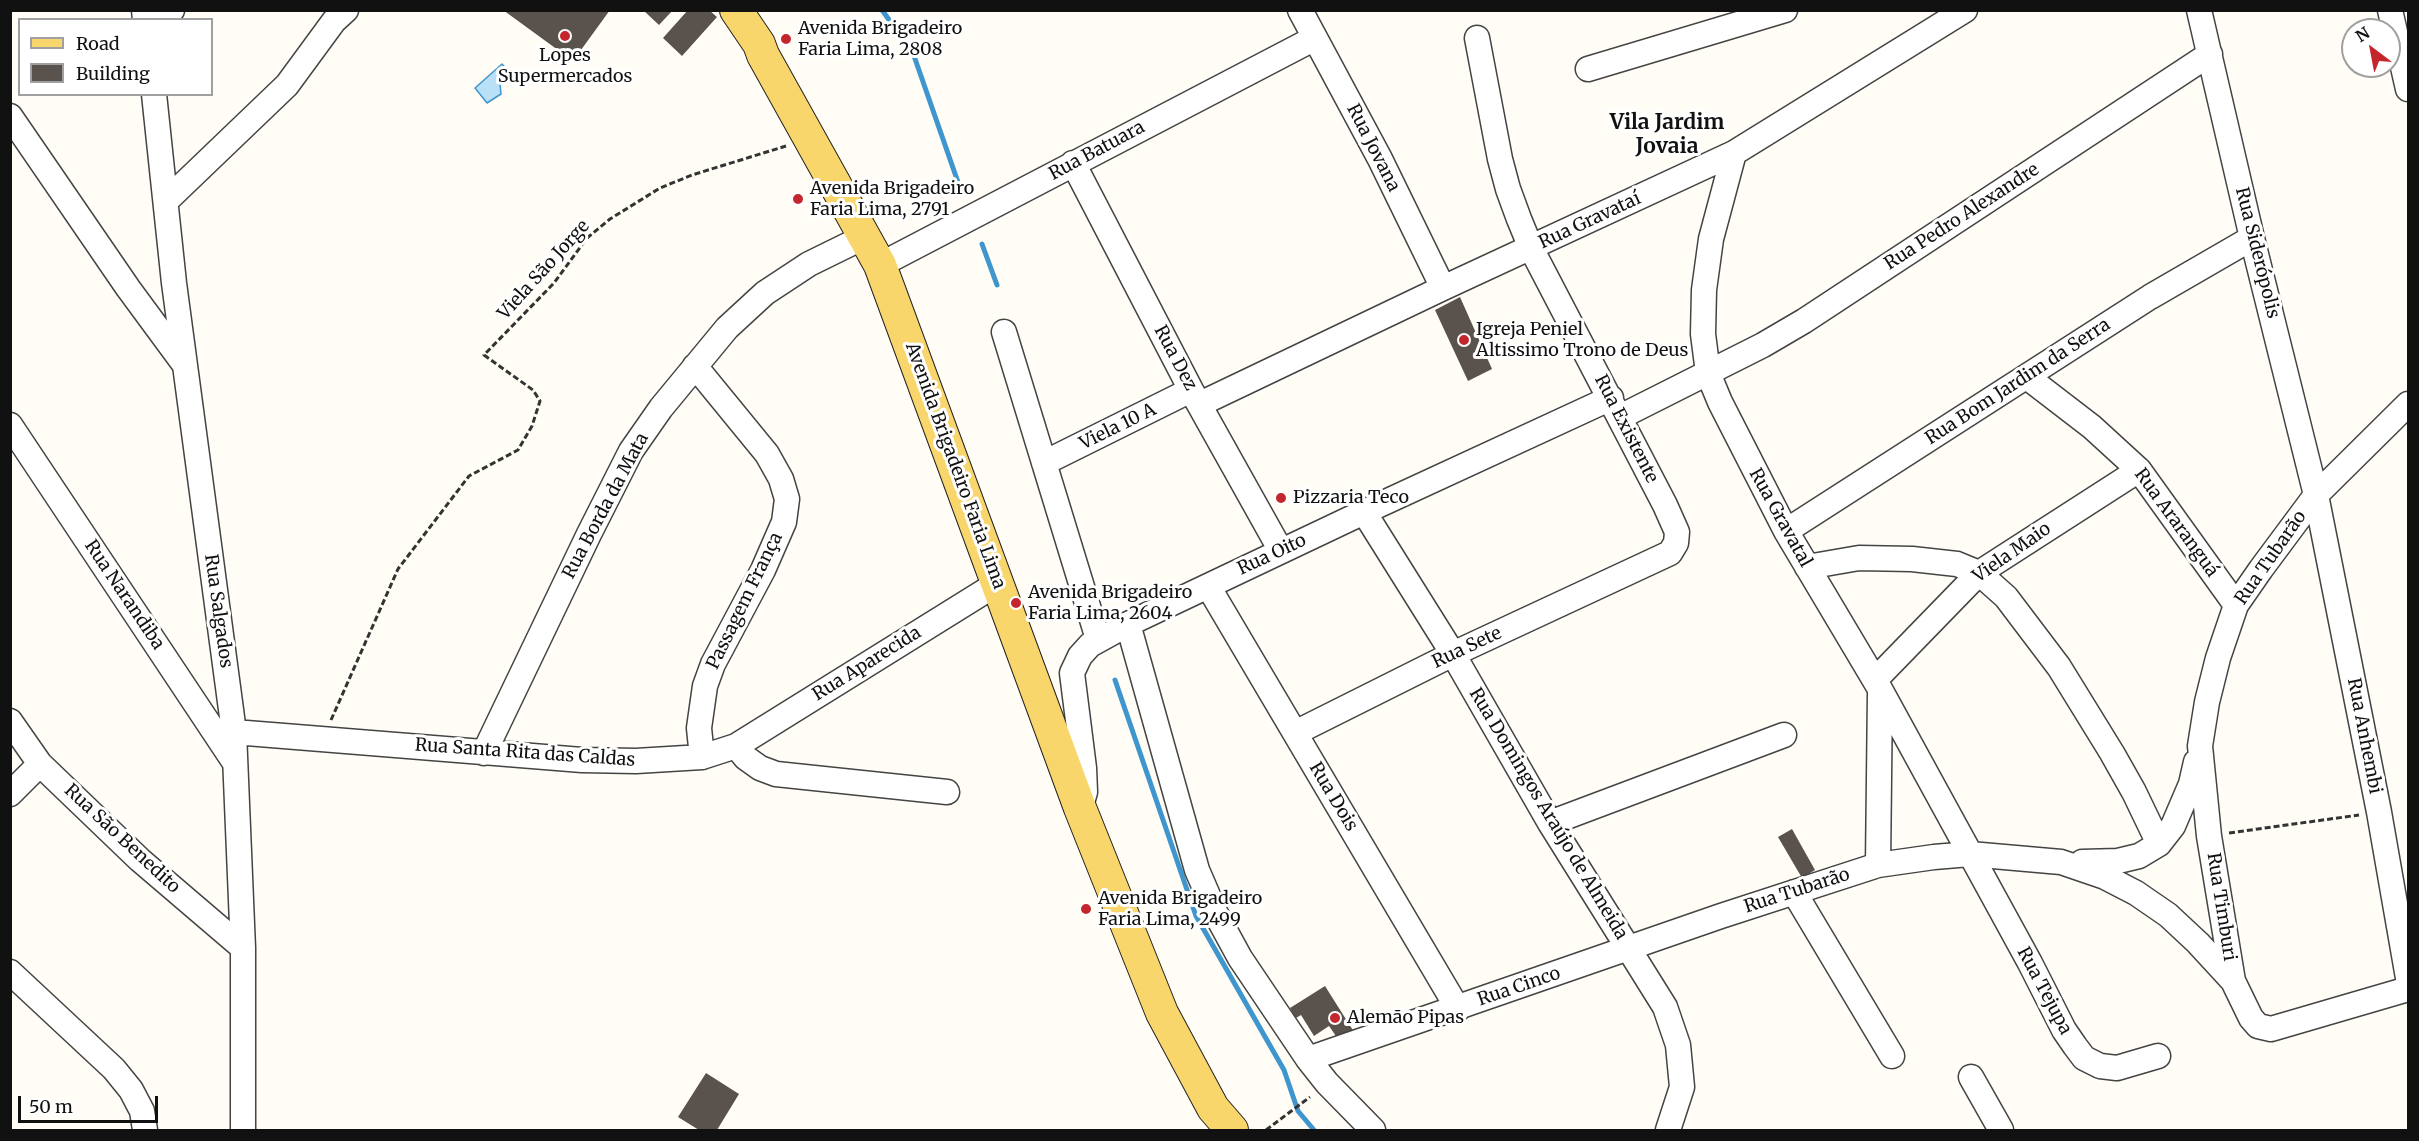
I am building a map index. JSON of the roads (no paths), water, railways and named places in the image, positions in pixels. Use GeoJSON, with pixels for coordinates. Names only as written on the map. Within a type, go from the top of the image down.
{"type":"FeatureCollection","features":[{"type":"Feature","properties":{"kind":"main road","name":"Avenida Brigadeiro Faria Lima"},"geometry":{"type":"LineString","coordinates":[[736,10],[759,44],[880,265],[1080,808],[1162,1013],[1213,1108],[1232,1131]]}},
{"type":"Feature","properties":{"kind":"street"},"geometry":{"type":"LineString","coordinates":[[166,201],[287,86],[334,21],[346,10]]}},
{"type":"Feature","properties":{"kind":"street","name":"Rua Jovana"},"geometry":{"type":"LineString","coordinates":[[1300,10],[1380,159],[1443,288]]}},
{"type":"Feature","properties":{"kind":"street"},"geometry":{"type":"LineString","coordinates":[[1588,69],[1785,10]]}},
{"type":"Feature","properties":{"kind":"street","name":"Rua Gravataí"},"geometry":{"type":"LineString","coordinates":[[1195,397],[1532,248],[1734,153],[1965,10]]}},
{"type":"Feature","properties":{"kind":"street","name":"Rua Siderópolis"},"geometry":{"type":"LineString","coordinates":[[2199,10],[2252,238],[2316,495]]}},
{"type":"Feature","properties":{"kind":"street"},"geometry":{"type":"LineString","coordinates":[[2390,10],[2409,89]]}},
{"type":"Feature","properties":{"kind":"street","name":"Rua Batuara"},"geometry":{"type":"LineString","coordinates":[[880,265],[1315,38]]}},
{"type":"Feature","properties":{"kind":"street","name":"Rua Existente"},"geometry":{"type":"LineString","coordinates":[[1477,38],[1508,189],[1532,248],[1677,532],[1676,543],[1670,552],[1641,567]]}},
{"type":"Feature","properties":{"kind":"street","name":"Rua Pedro Alexandre"},"geometry":{"type":"LineString","coordinates":[[1708,373],[1804,321],[2210,54]]}},
{"type":"Feature","properties":{"kind":"street","name":"Rua Salgados"},"geometry":{"type":"LineString","coordinates":[[154,96],[174,284],[237,765],[243,948],[243,1131]]}},
{"type":"Feature","properties":{"kind":"street"},"geometry":{"type":"LineString","coordinates":[[10,116],[128,288],[185,366]]}},
{"type":"Feature","properties":{"kind":"street","name":"Rua Gravatal"},"geometry":{"type":"LineString","coordinates":[[1734,153],[1711,239],[1704,290],[1703,334],[1708,373],[1752,469],[1877,685],[1970,854]]}},
{"type":"Feature","properties":{"kind":"street","name":"Rua Dez"},"geometry":{"type":"LineString","coordinates":[[1073,163],[1195,397],[1281,551]]}},
{"type":"Feature","properties":{"kind":"street","name":"Rua Borda da Mata"},"geometry":{"type":"LineString","coordinates":[[484,753],[518,678],[631,451],[661,408],[727,328],[765,293],[809,264],[866,236]]}},
{"type":"Feature","properties":{"kind":"street","name":"Rua Bom Jardim da Serra"},"geometry":{"type":"LineString","coordinates":[[1786,531],[2150,297],[2252,238]]}},
{"type":"Feature","properties":{"kind":"street"},"geometry":{"type":"LineString","coordinates":[[128,288],[153,293],[174,284]]}},
{"type":"Feature","properties":{"kind":"street"},"geometry":{"type":"LineString","coordinates":[[1004,332],[1098,639]]}},
{"type":"Feature","properties":{"kind":"street","name":"Passagem França"},"geometry":{"type":"LineString","coordinates":[[695,366],[767,454],[781,479],[786,499],[784,522],[763,570],[713,664],[705,686],[699,728],[702,757]]}},
{"type":"Feature","properties":{"kind":"street","name":"Rua Oito"},"geometry":{"type":"LineString","coordinates":[[1080,808],[1085,792],[1084,768],[1071,674],[1080,656],[1098,639],[1364,512],[1615,408],[1708,373]]}},
{"type":"Feature","properties":{"kind":"street","name":"Rua Araranguá"},"geometry":{"type":"LineString","coordinates":[[2027,377],[2092,427],[2139,470],[2236,605]]}},
{"type":"Feature","properties":{"kind":"street","name":"Viela 10 A"},"geometry":{"type":"LineString","coordinates":[[1044,463],[1195,397]]}},
{"type":"Feature","properties":{"kind":"street","name":"Rua Tubarão"},"geometry":{"type":"LineString","coordinates":[[2209,836],[2200,746],[2207,702],[2218,658],[2236,605],[2316,495],[2409,404]]}},
{"type":"Feature","properties":{"kind":"street","name":"Rua Narandiba"},"geometry":{"type":"LineString","coordinates":[[10,425],[237,765]]}},
{"type":"Feature","properties":{"kind":"street","name":"Viela Maio"},"geometry":{"type":"LineString","coordinates":[[1877,685],[1979,573],[2139,470]]}},
{"type":"Feature","properties":{"kind":"street","name":"Rua Anhembi"},"geometry":{"type":"LineString","coordinates":[[2316,495],[2379,812],[2409,978]]}},
{"type":"Feature","properties":{"kind":"street","name":"Rua Domingos Araújo de Almeida"},"geometry":{"type":"LineString","coordinates":[[1364,512],[1453,654],[1550,824],[1665,1007],[1678,1045],[1682,1087],[1668,1131]]}},
{"type":"Feature","properties":{"kind":"street"},"geometry":{"type":"LineString","coordinates":[[1807,567],[1859,558],[1911,559],[1957,564],[1979,573],[2006,597],[2059,667],[2123,772],[2159,844]]}},
{"type":"Feature","properties":{"kind":"street","name":"Rua Sete"},"geometry":{"type":"LineString","coordinates":[[1295,733],[1453,654],[1641,567]]}},
{"type":"Feature","properties":{"kind":"street","name":"Rua Aparecida"},"geometry":{"type":"LineString","coordinates":[[736,746],[998,583]]}},
{"type":"Feature","properties":{"kind":"street","name":"Rua Dois"},"geometry":{"type":"LineString","coordinates":[[1208,586],[1458,1009]]}},
{"type":"Feature","properties":{"kind":"street"},"geometry":{"type":"LineString","coordinates":[[1128,624],[1197,870],[1216,914],[1240,958],[1308,1059],[1327,1083],[1373,1131]]}},
{"type":"Feature","properties":{"kind":"street"},"geometry":{"type":"LineString","coordinates":[[1877,685],[1878,865]]}},
{"type":"Feature","properties":{"kind":"street","name":"Rua São Benedito"},"geometry":{"type":"LineString","coordinates":[[10,721],[40,764],[140,860],[243,948]]}},
{"type":"Feature","properties":{"kind":"street","name":"Rua Santa Rita das Caldas"},"geometry":{"type":"LineString","coordinates":[[234,732],[582,760],[636,761],[702,757],[736,746]]}},
{"type":"Feature","properties":{"kind":"street"},"geometry":{"type":"LineString","coordinates":[[1550,824],[1785,735]]}},
{"type":"Feature","properties":{"kind":"street"},"geometry":{"type":"LineString","coordinates":[[736,746],[746,758],[760,768],[776,774],[947,792]]}},
{"type":"Feature","properties":{"kind":"street","name":"Rua Timburi"},"geometry":{"type":"LineString","coordinates":[[1970,854],[2061,862],[2118,861],[2139,856],[2159,844],[2173,826],[2183,804],[2200,746]]}},
{"type":"Feature","properties":{"kind":"street"},"geometry":{"type":"LineString","coordinates":[[10,794],[40,764]]}},
{"type":"Feature","properties":{"kind":"street","name":"Rua Timburi"},"geometry":{"type":"LineString","coordinates":[[2209,836],[2233,981]]}},
{"type":"Feature","properties":{"kind":"street","name":"Rua Tubarão"},"geometry":{"type":"LineString","coordinates":[[1628,950],[1721,916],[1878,865],[1970,854]]}},
{"type":"Feature","properties":{"kind":"street","name":"Rua Tejupa"},"geometry":{"type":"LineString","coordinates":[[1970,854],[2064,1030],[2084,1058],[2100,1066],[2118,1068],[2158,1056]]}},
{"type":"Feature","properties":{"kind":"street","name":"Rua Timburi"},"geometry":{"type":"LineString","coordinates":[[2061,862],[2106,877],[2136,892],[2168,915],[2233,981]]}},
{"type":"Feature","properties":{"kind":"street"},"geometry":{"type":"LineString","coordinates":[[1794,892],[1892,1056]]}},
{"type":"Feature","properties":{"kind":"street","name":"Rua Cinco"},"geometry":{"type":"LineString","coordinates":[[1308,1059],[1628,950]]}},
{"type":"Feature","properties":{"kind":"street"},"geometry":{"type":"LineString","coordinates":[[10,972],[114,1069],[142,1111],[145,1131]]}},
{"type":"Feature","properties":{"kind":"street"},"geometry":{"type":"LineString","coordinates":[[2233,981],[2251,1018],[2264,1029],[2271,1029],[2409,989]]}},
{"type":"Feature","properties":{"kind":"street"},"geometry":{"type":"LineString","coordinates":[[1971,1077],[2001,1131]]}},
{"type":"Feature","properties":{"kind":"water"},"geometry":{"type":"Polygon","coordinates":[[[502,64],[510,73],[500,84],[501,94],[487,103],[475,88],[502,64]]]}},
{"type":"Feature","properties":{"kind":"waterway"},"geometry":{"type":"LineString","coordinates":[[882,10],[913,53],[960,188]]}},
{"type":"Feature","properties":{"kind":"waterway"},"geometry":{"type":"LineString","coordinates":[[982,244],[997,285]]}},
{"type":"Feature","properties":{"kind":"waterway"},"geometry":{"type":"LineString","coordinates":[[1115,680],[1196,916],[1284,1070],[1298,1111],[1314,1130]]}},
{"type":"Feature","properties":{"kind":"place","name":"Lopes Supermercados"},"geometry":{"type":"Point","coordinates":[565,36]}},
{"type":"Feature","properties":{"kind":"place","name":"Avenida Brigadeiro Faria Lima, 2808"},"geometry":{"type":"Point","coordinates":[786,39]}},
{"type":"Feature","properties":{"kind":"place","name":"Avenida Brigadeiro Faria Lima, 2791"},"geometry":{"type":"Point","coordinates":[798,199]}},
{"type":"Feature","properties":{"kind":"place","name":"Igreja Peniel Altissimo Trono de Deus"},"geometry":{"type":"Point","coordinates":[1464,340]}},
{"type":"Feature","properties":{"kind":"place","name":"Pizzaria Teco"},"geometry":{"type":"Point","coordinates":[1281,498]}},
{"type":"Feature","properties":{"kind":"place","name":"Avenida Brigadeiro Faria Lima, 2604"},"geometry":{"type":"Point","coordinates":[1016,603]}},
{"type":"Feature","properties":{"kind":"place","name":"Avenida Brigadeiro Faria Lima, 2499"},"geometry":{"type":"Point","coordinates":[1086,909]}},
{"type":"Feature","properties":{"kind":"place","name":"Alemão Pipas"},"geometry":{"type":"Point","coordinates":[1335,1018]}},
{"type":"Feature","properties":{"kind":"district","name":"Vila Jardim Jovaia"},"geometry":{"type":"Point","coordinates":[1667,135]}}]}
